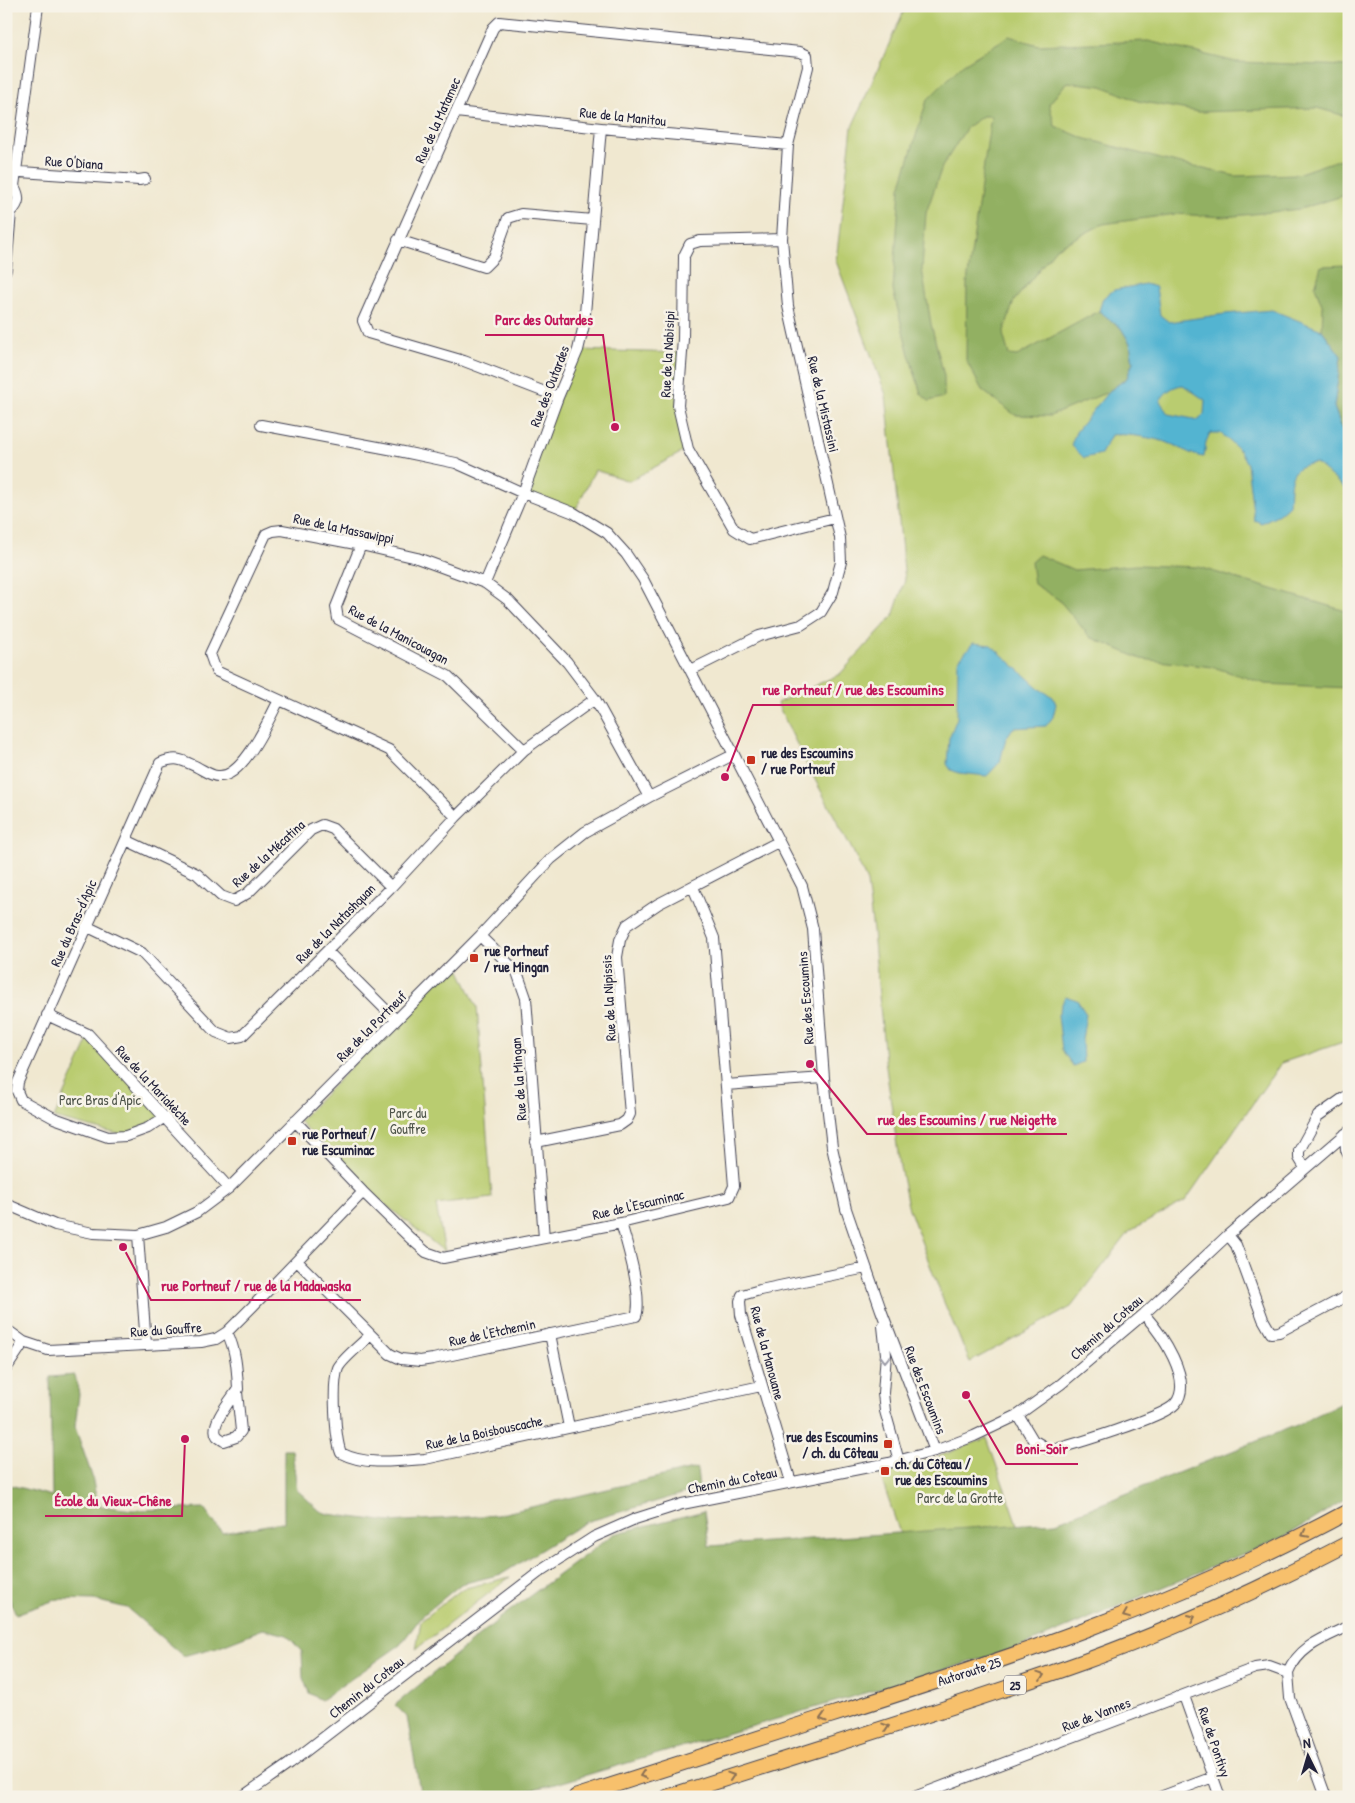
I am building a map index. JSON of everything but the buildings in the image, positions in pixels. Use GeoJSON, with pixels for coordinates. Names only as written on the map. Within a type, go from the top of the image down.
{"type":"FeatureCollection","features":[{"type":"Feature","properties":{"kind":"highway","name":"Autoroute 25"},"geometry":{"type":"LineString","coordinates":[[576,1797],[960,1674],[1094,1627],[1161,1601],[1224,1573],[1349,1511]]}},
{"type":"Feature","properties":{"kind":"highway","name":"Autoroute 25"},"geometry":{"type":"LineString","coordinates":[[668,1797],[1009,1687],[1098,1656],[1226,1603],[1349,1543]]}},
{"type":"Feature","properties":{"kind":"street"},"geometry":{"type":"LineString","coordinates":[[6,270],[11,212],[17,206],[18,194],[11,171],[38,6]]}},
{"type":"Feature","properties":{"kind":"street","name":"Rue de la Matamec"},"geometry":{"type":"LineString","coordinates":[[558,397],[464,360],[368,332],[363,321],[493,28],[499,22],[800,52],[807,55]]}},
{"type":"Feature","properties":{"kind":"street","name":"Rue de la Mistassini"},"geometry":{"type":"LineString","coordinates":[[691,670],[759,636],[801,625],[821,612],[833,592],[841,562],[840,538],[788,306],[782,239],[788,145],[808,67],[807,55]]}},
{"type":"Feature","properties":{"kind":"street","name":"Rue de la Manitou"},"geometry":{"type":"LineString","coordinates":[[456,112],[601,128],[788,145]]}},
{"type":"Feature","properties":{"kind":"street","name":"Rue des Outardes"},"geometry":{"type":"LineString","coordinates":[[485,583],[523,493],[558,397],[578,350],[584,325],[601,128]]}},
{"type":"Feature","properties":{"kind":"street","name":"Rue O'Diana"},"geometry":{"type":"LineString","coordinates":[[11,171],[142,180]]}},
{"type":"Feature","properties":{"kind":"street"},"geometry":{"type":"LineString","coordinates":[[398,240],[484,267],[494,257],[508,218],[521,214],[593,220]]}},
{"type":"Feature","properties":{"kind":"street","name":"Rue de la Nabisipi"},"geometry":{"type":"LineString","coordinates":[[782,239],[700,241],[690,244],[684,256],[683,339],[678,406],[688,448],[734,529],[750,539],[835,518]]}},
{"type":"Feature","properties":{"kind":"street","name":"Rue des Escoumins"},"geometry":{"type":"LineString","coordinates":[[261,425],[456,463],[574,513],[607,533],[626,554],[643,579],[802,886],[813,929],[824,1078],[832,1147],[846,1209],[881,1310],[935,1451]]}},
{"type":"Feature","properties":{"kind":"street","name":"Rue de la Massawippi"},"geometry":{"type":"LineString","coordinates":[[456,817],[389,750],[216,671],[210,654],[266,534],[282,530],[361,544],[417,558],[485,583],[508,600],[568,662],[595,699],[649,797]]}},
{"type":"Feature","properties":{"kind":"street","name":"Rue de la Manicouagan"},"geometry":{"type":"LineString","coordinates":[[361,544],[336,607],[338,619],[448,676],[524,750]]}},
{"type":"Feature","properties":{"kind":"street","name":"Rue de la Natashquan"},"geometry":{"type":"LineString","coordinates":[[86,926],[142,953],[216,1032],[231,1038],[242,1036],[524,750],[595,699]]}},
{"type":"Feature","properties":{"kind":"street","name":"Rue du Bras-d'Apic"},"geometry":{"type":"LineString","coordinates":[[166,1117],[148,1128],[126,1136],[108,1137],[54,1118],[21,1100],[16,1091],[18,1082],[86,926],[160,763],[170,759],[180,759],[218,776],[228,775],[235,770],[252,750],[279,700]]}},
{"type":"Feature","properties":{"kind":"street","name":"Rue de la Portneuf"},"geometry":{"type":"LineString","coordinates":[[6,1204],[55,1225],[93,1233],[138,1235],[166,1227],[197,1212],[230,1188],[480,936],[551,859],[585,832],[649,797],[733,755]]}},
{"type":"Feature","properties":{"kind":"street","name":"Rue de la Mécatina"},"geometry":{"type":"LineString","coordinates":[[126,840],[197,874],[221,896],[234,901],[248,893],[311,830],[322,825],[333,829],[391,887]]}},
{"type":"Feature","properties":{"kind":"street","name":"Rue de la Nipissis"},"geometry":{"type":"LineString","coordinates":[[536,1142],[620,1125],[627,1120],[630,1114],[617,957],[620,940],[627,925],[658,904],[778,842]]}},
{"type":"Feature","properties":{"kind":"street","name":"Rue de l'Escuminac"},"geometry":{"type":"LineString","coordinates":[[295,1121],[363,1192],[426,1252],[443,1258],[621,1223],[729,1197],[734,1186],[714,938],[693,887]]}},
{"type":"Feature","properties":{"kind":"street","name":"Rue de la Mingan"},"geometry":{"type":"LineString","coordinates":[[480,936],[517,972],[526,998],[544,1238]]}},
{"type":"Feature","properties":{"kind":"street"},"geometry":{"type":"LineString","coordinates":[[327,950],[396,1020]]}},
{"type":"Feature","properties":{"kind":"street","name":"Rue de la Mariakèche"},"geometry":{"type":"LineString","coordinates":[[47,1015],[88,1034],[230,1188]]}},
{"type":"Feature","properties":{"kind":"street"},"geometry":{"type":"LineString","coordinates":[[726,1086],[824,1078]]}},
{"type":"Feature","properties":{"kind":"street"},"geometry":{"type":"LineString","coordinates":[[1305,1168],[1299,1158],[1299,1151],[1318,1116],[1349,1094]]}},
{"type":"Feature","properties":{"kind":"street"},"geometry":{"type":"LineString","coordinates":[[1347,1132],[1346,1150],[1349,1156]]}},
{"type":"Feature","properties":{"kind":"street","name":"Chemin du Coteau"},"geometry":{"type":"LineString","coordinates":[[242,1797],[289,1764],[538,1573],[586,1542],[625,1522],[662,1509],[708,1498],[899,1460],[935,1451],[974,1436],[1018,1415],[1061,1384],[1144,1314],[1228,1235],[1347,1132]]}},
{"type":"Feature","properties":{"kind":"street","name":"Rue du Gouffre"},"geometry":{"type":"LineString","coordinates":[[6,1330],[24,1342],[48,1350],[146,1346],[201,1342],[216,1338],[227,1332],[363,1192]]}},
{"type":"Feature","properties":{"kind":"street","name":"Rue de l'Etchemin"},"geometry":{"type":"LineString","coordinates":[[298,1261],[390,1354],[401,1359],[420,1361],[636,1316],[638,1311],[637,1297],[630,1257],[621,1223]]}},
{"type":"Feature","properties":{"kind":"street"},"geometry":{"type":"LineString","coordinates":[[138,1235],[146,1346]]}},
{"type":"Feature","properties":{"kind":"street"},"geometry":{"type":"LineString","coordinates":[[1228,1235],[1236,1245],[1271,1333],[1279,1332],[1349,1295]]}},
{"type":"Feature","properties":{"kind":"street","name":"Rue de la Manouane"},"geometry":{"type":"LineString","coordinates":[[791,1482],[741,1315],[740,1302],[742,1295],[866,1268]]}},
{"type":"Feature","properties":{"kind":"street","name":"Rue des Escoumins"},"geometry":{"type":"LineString","coordinates":[[881,1310],[886,1354],[883,1393],[899,1460]]}},
{"type":"Feature","properties":{"kind":"street"},"geometry":{"type":"LineString","coordinates":[[1018,1415],[1033,1440],[1050,1450],[1073,1445],[1137,1422],[1175,1405],[1182,1386],[1177,1363],[1144,1314]]}},
{"type":"Feature","properties":{"kind":"street"},"geometry":{"type":"LineString","coordinates":[[227,1332],[237,1360],[241,1431],[236,1437],[224,1441],[217,1436],[215,1430],[216,1422],[238,1389]]}},
{"type":"Feature","properties":{"kind":"street"},"geometry":{"type":"LineString","coordinates":[[550,1334],[569,1428]]}},
{"type":"Feature","properties":{"kind":"street","name":"Rue de la Boisbouscache"},"geometry":{"type":"LineString","coordinates":[[370,1335],[342,1362],[336,1377],[335,1399],[338,1444],[341,1453],[350,1458],[394,1462],[425,1458],[761,1386]]}},
{"type":"Feature","properties":{"kind":"street"},"geometry":{"type":"LineString","coordinates":[[6,1369],[24,1342]]}},
{"type":"Feature","properties":{"kind":"street"},"geometry":{"type":"LineString","coordinates":[[1326,1797],[1290,1698],[1288,1673],[1292,1664],[1306,1648],[1349,1626]]}},
{"type":"Feature","properties":{"kind":"street","name":"Rue de Vannes"},"geometry":{"type":"LineString","coordinates":[[914,1797],[1255,1668],[1269,1666],[1288,1673]]}},
{"type":"Feature","properties":{"kind":"street","name":"Rue de Pontivy"},"geometry":{"type":"LineString","coordinates":[[1184,1696],[1220,1797]]}},
{"type":"Feature","properties":{"kind":"street"},"geometry":{"type":"LineString","coordinates":[[1160,1797],[1213,1777]]}},
{"type":"Feature","properties":{"kind":"green space"},"geometry":{"type":"Polygon","coordinates":[[[906,6],[1349,6],[1349,1040],[1281,1063],[1185,1201],[1130,1231],[1071,1307],[970,1362],[943,1300],[908,1206],[900,1167],[885,1060],[867,882],[777,703],[840,674],[893,616],[905,580],[886,395],[836,261],[852,127],[906,6]]]}},
{"type":"Feature","properties":{"kind":"green space"},"geometry":{"type":"Polygon","coordinates":[[[1009,36],[1038,45],[1148,41],[1236,62],[1349,66],[1349,117],[1317,108],[1199,112],[1138,101],[1102,86],[1067,82],[1049,104],[1055,126],[1083,138],[1168,161],[1235,176],[1297,174],[1349,156],[1349,194],[1300,209],[1224,217],[1176,214],[1103,224],[1056,248],[1014,301],[1003,334],[1009,355],[1017,356],[1099,311],[1121,328],[1130,343],[1133,361],[1127,378],[1108,392],[1050,416],[1015,415],[982,390],[966,360],[967,283],[991,116],[983,116],[967,127],[942,167],[926,213],[922,269],[931,324],[944,376],[944,397],[929,401],[921,394],[893,290],[900,188],[927,100],[962,65],[1009,36]]]}},
{"type":"Feature","properties":{"kind":"green space"},"geometry":{"type":"Polygon","coordinates":[[[1349,265],[1349,439],[1343,432],[1334,407],[1341,356],[1322,330],[1323,307],[1315,287],[1321,266],[1349,265]]]}},
{"type":"Feature","properties":{"kind":"green space"},"geometry":{"type":"Polygon","coordinates":[[[578,350],[682,353],[678,406],[688,449],[629,481],[595,470],[574,513],[523,493],[578,350]]]}},
{"type":"Feature","properties":{"kind":"green space"},"geometry":{"type":"Polygon","coordinates":[[[1039,555],[1074,570],[1137,565],[1198,567],[1349,612],[1349,688],[1266,684],[1213,667],[1141,659],[1090,637],[1059,600],[1034,584],[1031,562],[1039,555]]]}},
{"type":"Feature","properties":{"kind":"green space","name":"Parc du Gouffre"},"geometry":{"type":"Polygon","coordinates":[[[455,960],[477,1007],[492,1198],[436,1205],[445,1252],[367,1190],[299,1121],[455,960]]]}},
{"type":"Feature","properties":{"kind":"green space","name":"Parc Bras d'Apic"},"geometry":{"type":"Polygon","coordinates":[[[88,1034],[165,1117],[126,1136],[54,1118],[86,1046],[88,1034]]]}},
{"type":"Feature","properties":{"kind":"green space"},"geometry":{"type":"Polygon","coordinates":[[[75,1375],[79,1394],[75,1427],[101,1506],[133,1510],[204,1508],[222,1533],[284,1522],[284,1450],[292,1450],[297,1490],[320,1511],[328,1514],[390,1522],[497,1515],[697,1468],[699,1489],[586,1522],[502,1574],[461,1584],[422,1616],[400,1645],[321,1700],[309,1693],[303,1678],[302,1652],[287,1635],[263,1629],[217,1647],[183,1656],[127,1608],[94,1600],[58,1599],[16,1614],[8,1596],[6,1596],[6,1484],[52,1496],[50,1377],[75,1375]]]}},
{"type":"Feature","properties":{"kind":"green space"},"geometry":{"type":"Polygon","coordinates":[[[1349,1399],[1349,1497],[1288,1535],[1018,1648],[556,1784],[498,1797],[421,1797],[407,1717],[395,1705],[504,1615],[614,1534],[704,1511],[709,1546],[1056,1522],[1297,1425],[1349,1399]]]}},
{"type":"Feature","properties":{"kind":"green space","name":"Parc de la Grotte"},"geometry":{"type":"Polygon","coordinates":[[[987,1438],[1020,1533],[904,1545],[879,1472],[935,1458],[987,1438]]]}},
{"type":"Feature","properties":{"kind":"green space"},"geometry":{"type":"Polygon","coordinates":[[[510,1577],[416,1649],[421,1621],[462,1589],[510,1577]]]}},
{"type":"Feature","properties":{"kind":"water"},"geometry":{"type":"Polygon","coordinates":[[[1145,284],[1156,287],[1160,315],[1169,322],[1272,310],[1322,330],[1341,356],[1334,407],[1343,432],[1349,439],[1349,492],[1316,463],[1300,467],[1292,476],[1289,505],[1279,514],[1261,523],[1254,520],[1247,464],[1240,451],[1221,433],[1210,433],[1206,442],[1204,457],[1155,439],[1131,435],[1111,435],[1101,454],[1084,458],[1071,445],[1076,432],[1108,392],[1127,378],[1133,362],[1130,343],[1121,328],[1099,311],[1103,298],[1114,290],[1145,284]],[[1183,385],[1170,390],[1160,401],[1168,414],[1199,420],[1204,414],[1205,400],[1183,385]]]}},
{"type":"Feature","properties":{"kind":"water"},"geometry":{"type":"Polygon","coordinates":[[[973,643],[991,645],[1041,690],[1053,697],[1056,704],[1053,717],[1046,726],[1013,728],[1006,738],[1000,762],[987,776],[959,773],[951,770],[947,764],[949,738],[957,718],[958,661],[973,643]]]}},
{"type":"Feature","properties":{"kind":"water"},"geometry":{"type":"Polygon","coordinates":[[[1065,996],[1077,1000],[1086,1014],[1082,1040],[1083,1062],[1073,1066],[1062,1050],[1058,1015],[1065,996]]]}},
{"type":"Feature","properties":{"kind":"place","name":"Parc des Outardes"},"geometry":{"type":"Point","coordinates":[615,427]}},
{"type":"Feature","properties":{"kind":"place","name":"rue des Escoumins / rue Portneuf"},"geometry":{"type":"Point","coordinates":[751,760]}},
{"type":"Feature","properties":{"kind":"place","name":"rue Portneuf / rue des Escoumins"},"geometry":{"type":"Point","coordinates":[725,777]}},
{"type":"Feature","properties":{"kind":"place","name":"rue Portneuf / rue Mingan"},"geometry":{"type":"Point","coordinates":[474,958]}},
{"type":"Feature","properties":{"kind":"place","name":"rue des Escoumins / rue Neigette"},"geometry":{"type":"Point","coordinates":[810,1064]}},
{"type":"Feature","properties":{"kind":"place","name":"rue Portneuf / rue Escuminac"},"geometry":{"type":"Point","coordinates":[292,1141]}},
{"type":"Feature","properties":{"kind":"place","name":"rue Portneuf / rue de la Madawaska"},"geometry":{"type":"Point","coordinates":[123,1247]}},
{"type":"Feature","properties":{"kind":"place","name":"Boni-Soir"},"geometry":{"type":"Point","coordinates":[966,1395]}},
{"type":"Feature","properties":{"kind":"place","name":"École du Vieux-Chêne"},"geometry":{"type":"Point","coordinates":[185,1439]}},
{"type":"Feature","properties":{"kind":"place","name":"rue des Escoumins / ch. du Côteau"},"geometry":{"type":"Point","coordinates":[888,1444]}},
{"type":"Feature","properties":{"kind":"place","name":"ch. du Côteau / rue des Escoumins"},"geometry":{"type":"Point","coordinates":[885,1471]}}]}
